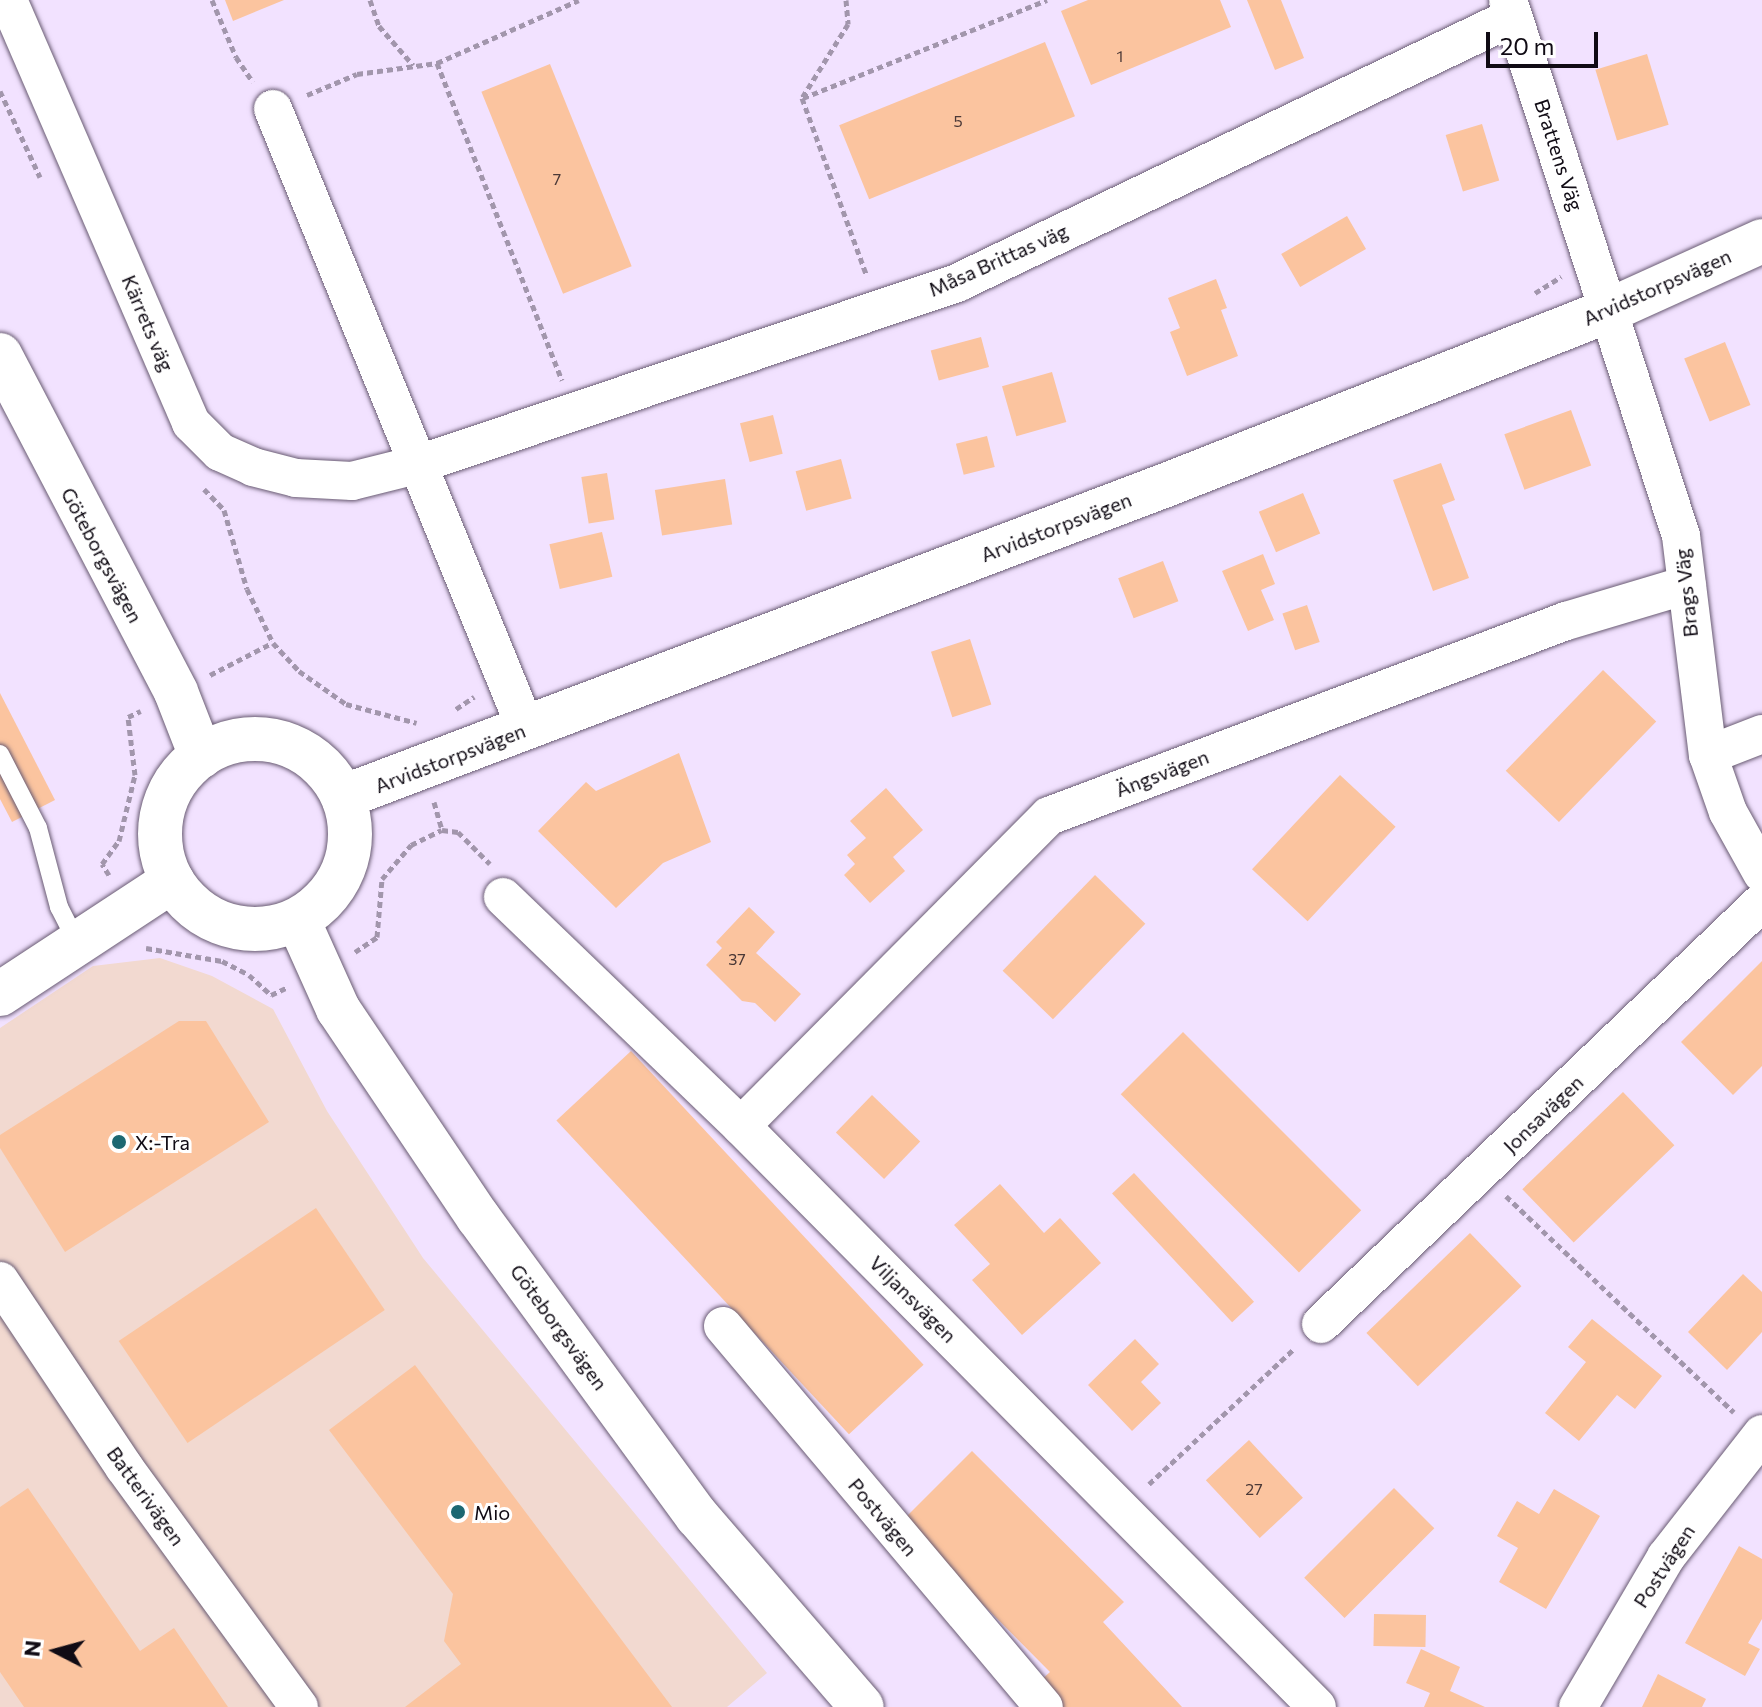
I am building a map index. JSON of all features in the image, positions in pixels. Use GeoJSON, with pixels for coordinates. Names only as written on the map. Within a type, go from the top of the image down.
{"type":"FeatureCollection","features":[{"type":"Feature","properties":{"kind":"main road","name":"Arvidstorpsvägen"},"geometry":{"type":"LineString","coordinates":[[343,797],[1610,310],[1762,241]]}},
{"type":"Feature","properties":{"kind":"main road","name":"Göteborgsvägen"},"geometry":{"type":"LineString","coordinates":[[0,355],[176,692],[201,756]]}},
{"type":"Feature","properties":{"kind":"main road"},"geometry":{"type":"LineString","coordinates":[[236,741],[275,741],[311,757],[343,797],[350,828],[347,860],[329,895],[298,920],[263,929],[227,926],[196,909],[172,881],[161,848],[163,813],[177,781],[201,756],[236,741]]}},
{"type":"Feature","properties":{"kind":"main road"},"geometry":{"type":"LineString","coordinates":[[0,994],[78,944],[136,936],[172,881]]}},
{"type":"Feature","properties":{"kind":"main road","name":"Göteborgsvägen"},"geometry":{"type":"LineString","coordinates":[[298,920],[319,971],[391,1093],[687,1503],[862,1707]]}},
{"type":"Feature","properties":{"kind":"street","name":"Kärrets väg"},"geometry":{"type":"LineString","coordinates":[[8,0],[191,423],[220,452],[296,478],[352,481],[416,465]]}},
{"type":"Feature","properties":{"kind":"street","name":"Måsa Brittas väg"},"geometry":{"type":"LineString","coordinates":[[416,465],[957,283],[1510,8]]}},
{"type":"Feature","properties":{"kind":"street","name":"Brattens Väg"},"geometry":{"type":"LineString","coordinates":[[1510,8],[1610,310]]}},
{"type":"Feature","properties":{"kind":"street"},"geometry":{"type":"LineString","coordinates":[[273,109],[526,729]]}},
{"type":"Feature","properties":{"kind":"street","name":"Brags Väg"},"geometry":{"type":"LineString","coordinates":[[1610,310],[1681,536],[1708,755],[1728,812],[1762,873]]}},
{"type":"Feature","properties":{"kind":"street","name":"Ängsvägen"},"geometry":{"type":"LineString","coordinates":[[741,1126],[1049,816],[1566,621],[1687,585]]}},
{"type":"Feature","properties":{"kind":"street"},"geometry":{"type":"LineString","coordinates":[[1708,755],[1762,734]]}},
{"type":"Feature","properties":{"kind":"street","name":"Viljansvägen"},"geometry":{"type":"LineString","coordinates":[[503,897],[741,1126],[1317,1707]]}},
{"type":"Feature","properties":{"kind":"street","name":"Jonsavägen"},"geometry":{"type":"LineString","coordinates":[[1321,1324],[1762,902]]}},
{"type":"Feature","properties":{"kind":"street","name":"Batterivägen"},"geometry":{"type":"LineString","coordinates":[[0,1281],[124,1467],[299,1707]]}},
{"type":"Feature","properties":{"kind":"street","name":"Postvägen"},"geometry":{"type":"LineString","coordinates":[[723,1326],[1044,1707]]}},
{"type":"Feature","properties":{"kind":"street","name":"Postvägen"},"geometry":{"type":"LineString","coordinates":[[1578,1707],[1666,1557],[1758,1445]]}},
{"type":"Feature","properties":{"kind":"lane"},"geometry":{"type":"LineString","coordinates":[[0,754],[38,828],[59,907],[78,944]]}},
{"type":"Feature","properties":{"kind":"path"},"geometry":{"type":"LineString","coordinates":[[212,0],[236,57],[273,109],[357,74],[437,63],[579,0]]}},
{"type":"Feature","properties":{"kind":"path"},"geometry":{"type":"LineString","coordinates":[[370,0],[379,26],[413,66]]}},
{"type":"Feature","properties":{"kind":"path"},"geometry":{"type":"LineString","coordinates":[[802,98],[848,24],[846,0]]}},
{"type":"Feature","properties":{"kind":"path"},"geometry":{"type":"LineString","coordinates":[[802,98],[1047,0]]}},
{"type":"Feature","properties":{"kind":"path"},"geometry":{"type":"LineString","coordinates":[[437,63],[574,410]]}},
{"type":"Feature","properties":{"kind":"path"},"geometry":{"type":"LineString","coordinates":[[802,98],[879,309]]}},
{"type":"Feature","properties":{"kind":"path"},"geometry":{"type":"LineString","coordinates":[[196,481],[224,510],[254,602],[273,643],[299,671],[346,704],[421,723]]}},
{"type":"Feature","properties":{"kind":"path"},"geometry":{"type":"LineString","coordinates":[[449,716],[467,700]]}},
{"type":"Feature","properties":{"kind":"path"},"geometry":{"type":"LineString","coordinates":[[128,717],[135,775],[130,811],[119,841],[102,864],[136,936],[222,961],[249,975],[271,995],[377,937],[382,879],[395,859],[427,835],[458,832],[499,873],[503,897]]}},
{"type":"Feature","properties":{"kind":"path"},"geometry":{"type":"LineString","coordinates":[[1482,1173],[1758,1445]]}},
{"type":"Feature","properties":{"kind":"path"},"geometry":{"type":"LineString","coordinates":[[1122,1508],[1321,1324]]}},
{"type":"Feature","properties":{"kind":"shaded area"},"geometry":{"type":"Polygon","coordinates":[[[160,958],[212,976],[273,1009],[327,1111],[423,1258],[767,1673],[727,1707],[0,1707],[0,1028],[93,966],[160,958]]]}},
{"type":"Feature","properties":{"kind":"building"},"geometry":{"type":"Polygon","coordinates":[[[225,0],[284,0],[233,21],[225,0]]]}},
{"type":"Feature","properties":{"kind":"building"},"geometry":{"type":"Polygon","coordinates":[[[1088,0],[1220,0],[1231,27],[1091,85],[1061,11],[1088,0]]]}},
{"type":"Feature","properties":{"kind":"building"},"geometry":{"type":"Polygon","coordinates":[[[1247,0],[1281,0],[1304,58],[1275,70],[1247,0]]]}},
{"type":"Feature","properties":{"kind":"building"},"geometry":{"type":"Polygon","coordinates":[[[1045,42],[1075,116],[869,199],[839,125],[1045,42]]]}},
{"type":"Feature","properties":{"kind":"building"},"geometry":{"type":"Polygon","coordinates":[[[1647,54],[1669,125],[1617,141],[1595,70],[1647,54]]]}},
{"type":"Feature","properties":{"kind":"building"},"geometry":{"type":"Polygon","coordinates":[[[550,64],[632,266],[563,294],[481,92],[550,64]]]}},
{"type":"Feature","properties":{"kind":"building"},"geometry":{"type":"Polygon","coordinates":[[[1482,124],[1499,180],[1463,192],[1446,135],[1482,124]]]}},
{"type":"Feature","properties":{"kind":"building"},"geometry":{"type":"Polygon","coordinates":[[[1347,216],[1366,249],[1300,287],[1281,254],[1347,216]]]}},
{"type":"Feature","properties":{"kind":"building"},"geometry":{"type":"Polygon","coordinates":[[[1216,279],[1227,308],[1221,310],[1238,356],[1187,376],[1170,332],[1180,328],[1168,298],[1216,279]]]}},
{"type":"Feature","properties":{"kind":"building"},"geometry":{"type":"Polygon","coordinates":[[[981,337],[989,367],[939,380],[931,350],[981,337]]]}},
{"type":"Feature","properties":{"kind":"building"},"geometry":{"type":"Polygon","coordinates":[[[1725,342],[1750,405],[1710,422],[1684,358],[1725,342]]]}},
{"type":"Feature","properties":{"kind":"building"},"geometry":{"type":"Polygon","coordinates":[[[1052,372],[1066,422],[1016,436],[1002,386],[1052,372]]]}},
{"type":"Feature","properties":{"kind":"building"},"geometry":{"type":"Polygon","coordinates":[[[1571,410],[1591,465],[1524,490],[1504,434],[1571,410]]]}},
{"type":"Feature","properties":{"kind":"building"},"geometry":{"type":"Polygon","coordinates":[[[773,415],[783,454],[750,462],[740,423],[773,415]]]}},
{"type":"Feature","properties":{"kind":"building"},"geometry":{"type":"Polygon","coordinates":[[[987,436],[995,467],[964,475],[956,444],[987,436]]]}},
{"type":"Feature","properties":{"kind":"building"},"geometry":{"type":"Polygon","coordinates":[[[841,459],[852,499],[806,511],[796,471],[841,459]]]}},
{"type":"Feature","properties":{"kind":"building"},"geometry":{"type":"Polygon","coordinates":[[[1441,463],[1455,500],[1442,505],[1469,578],[1433,591],[1393,480],[1441,463]]]}},
{"type":"Feature","properties":{"kind":"building"},"geometry":{"type":"Polygon","coordinates":[[[607,473],[614,519],[589,523],[581,477],[607,473]]]}},
{"type":"Feature","properties":{"kind":"building"},"geometry":{"type":"Polygon","coordinates":[[[725,479],[732,524],[662,536],[655,490],[725,479]]]}},
{"type":"Feature","properties":{"kind":"building"},"geometry":{"type":"Polygon","coordinates":[[[1303,493],[1320,534],[1276,552],[1259,512],[1303,493]]]}},
{"type":"Feature","properties":{"kind":"building"},"geometry":{"type":"Polygon","coordinates":[[[602,532],[612,577],[560,589],[549,544],[602,532]]]}},
{"type":"Feature","properties":{"kind":"building"},"geometry":{"type":"Polygon","coordinates":[[[1263,554],[1275,584],[1261,590],[1274,620],[1248,631],[1222,571],[1263,554]]]}},
{"type":"Feature","properties":{"kind":"building"},"geometry":{"type":"Polygon","coordinates":[[[1163,561],[1178,601],[1134,618],[1118,578],[1163,561]]]}},
{"type":"Feature","properties":{"kind":"building"},"geometry":{"type":"Polygon","coordinates":[[[1307,605],[1320,642],[1295,650],[1282,613],[1307,605]]]}},
{"type":"Feature","properties":{"kind":"building"},"geometry":{"type":"Polygon","coordinates":[[[970,639],[991,705],[952,717],[931,652],[970,639]]]}},
{"type":"Feature","properties":{"kind":"building"},"geometry":{"type":"Polygon","coordinates":[[[1603,670],[1656,721],[1559,822],[1506,771],[1603,670]]]}},
{"type":"Feature","properties":{"kind":"building"},"geometry":{"type":"Polygon","coordinates":[[[0,693],[55,800],[12,822],[0,799],[0,693]]]}},
{"type":"Feature","properties":{"kind":"building"},"geometry":{"type":"Polygon","coordinates":[[[679,753],[711,842],[663,863],[616,908],[538,831],[586,782],[596,791],[679,753]]]}},
{"type":"Feature","properties":{"kind":"building"},"geometry":{"type":"Polygon","coordinates":[[[1340,775],[1396,827],[1308,921],[1252,869],[1340,775]]]}},
{"type":"Feature","properties":{"kind":"building"},"geometry":{"type":"Polygon","coordinates":[[[886,788],[923,830],[893,857],[905,871],[870,903],[844,875],[855,864],[847,855],[866,838],[850,821],[886,788]]]}},
{"type":"Feature","properties":{"kind":"building"},"geometry":{"type":"Polygon","coordinates":[[[1095,875],[1145,924],[1053,1019],[1003,971],[1095,875]]]}},
{"type":"Feature","properties":{"kind":"building"},"geometry":{"type":"Polygon","coordinates":[[[749,907],[775,932],[756,953],[801,994],[775,1022],[755,1003],[742,1001],[706,965],[722,948],[716,942],[749,907]]]}},
{"type":"Feature","properties":{"kind":"building"},"geometry":{"type":"Polygon","coordinates":[[[1762,961],[1762,1066],[1733,1095],[1681,1042],[1762,961]]]}},
{"type":"Feature","properties":{"kind":"building","name":"X:-Tra"},"geometry":{"type":"Polygon","coordinates":[[[179,1021],[206,1021],[269,1122],[65,1252],[0,1148],[0,1135],[179,1021]]]}},
{"type":"Feature","properties":{"kind":"building"},"geometry":{"type":"Polygon","coordinates":[[[1183,1032],[1361,1210],[1299,1272],[1121,1094],[1183,1032]]]}},
{"type":"Feature","properties":{"kind":"building"},"geometry":{"type":"Polygon","coordinates":[[[631,1051],[924,1365],[849,1434],[556,1121],[631,1051]]]}},
{"type":"Feature","properties":{"kind":"building"},"geometry":{"type":"Polygon","coordinates":[[[1623,1092],[1674,1145],[1574,1242],[1522,1189],[1623,1092]]]}},
{"type":"Feature","properties":{"kind":"building"},"geometry":{"type":"Polygon","coordinates":[[[872,1095],[920,1142],[884,1179],[836,1132],[872,1095]]]}},
{"type":"Feature","properties":{"kind":"building"},"geometry":{"type":"Polygon","coordinates":[[[1134,1173],[1254,1302],[1232,1322],[1112,1193],[1134,1173]]]}},
{"type":"Feature","properties":{"kind":"building"},"geometry":{"type":"Polygon","coordinates":[[[1000,1184],[1044,1233],[1060,1218],[1101,1263],[1022,1335],[972,1280],[990,1264],[954,1225],[1000,1184]]]}},
{"type":"Feature","properties":{"kind":"building"},"geometry":{"type":"Polygon","coordinates":[[[316,1208],[385,1310],[187,1443],[119,1341],[316,1208]]]}},
{"type":"Feature","properties":{"kind":"building"},"geometry":{"type":"Polygon","coordinates":[[[1470,1233],[1521,1286],[1418,1386],[1366,1333],[1470,1233]]]}},
{"type":"Feature","properties":{"kind":"building"},"geometry":{"type":"Polygon","coordinates":[[[1743,1274],[1762,1292],[1762,1332],[1727,1370],[1688,1332],[1743,1274]]]}},
{"type":"Feature","properties":{"kind":"building"},"geometry":{"type":"Polygon","coordinates":[[[1592,1319],[1662,1376],[1635,1409],[1617,1395],[1579,1441],[1545,1413],[1586,1362],[1568,1347],[1592,1319]]]}},
{"type":"Feature","properties":{"kind":"building"},"geometry":{"type":"Polygon","coordinates":[[[1135,1339],[1159,1364],[1141,1382],[1161,1403],[1132,1431],[1088,1385],[1135,1339]]]}},
{"type":"Feature","properties":{"kind":"building","name":"Mio"},"geometry":{"type":"Polygon","coordinates":[[[415,1365],[672,1707],[405,1707],[461,1664],[444,1641],[453,1594],[329,1430],[415,1365]]]}},
{"type":"Feature","properties":{"kind":"building"},"geometry":{"type":"Polygon","coordinates":[[[1249,1440],[1303,1498],[1260,1538],[1206,1480],[1249,1440]]]}},
{"type":"Feature","properties":{"kind":"building"},"geometry":{"type":"Polygon","coordinates":[[[972,1451],[1124,1602],[1103,1622],[1182,1707],[1063,1707],[1039,1682],[1050,1672],[901,1522],[972,1451]]]}},
{"type":"Feature","properties":{"kind":"building"},"geometry":{"type":"Polygon","coordinates":[[[28,1488],[140,1651],[174,1628],[228,1707],[24,1707],[0,1672],[0,1507],[28,1488]]]}},
{"type":"Feature","properties":{"kind":"building"},"geometry":{"type":"Polygon","coordinates":[[[1394,1488],[1434,1528],[1345,1618],[1304,1578],[1394,1488]]]}},
{"type":"Feature","properties":{"kind":"building"},"geometry":{"type":"Polygon","coordinates":[[[1554,1489],[1600,1516],[1546,1609],[1499,1582],[1518,1548],[1497,1536],[1517,1501],[1539,1514],[1554,1489]]]}},
{"type":"Feature","properties":{"kind":"building"},"geometry":{"type":"Polygon","coordinates":[[[1739,1546],[1762,1559],[1762,1619],[1748,1643],[1760,1649],[1745,1676],[1685,1643],[1739,1546]]]}},
{"type":"Feature","properties":{"kind":"building"},"geometry":{"type":"Polygon","coordinates":[[[1374,1614],[1426,1615],[1425,1647],[1373,1646],[1374,1614]]]}},
{"type":"Feature","properties":{"kind":"building"},"geometry":{"type":"Polygon","coordinates":[[[1421,1649],[1460,1667],[1450,1691],[1485,1707],[1424,1707],[1430,1693],[1406,1683],[1421,1649]]]}},
{"type":"Feature","properties":{"kind":"building"},"geometry":{"type":"Polygon","coordinates":[[[1658,1674],[1706,1699],[1702,1707],[1642,1707],[1658,1674]]]}},
{"type":"Feature","properties":{"kind":"place","name":"X:-Tra"},"geometry":{"type":"Point","coordinates":[119,1142]}},
{"type":"Feature","properties":{"kind":"place","name":"Mio"},"geometry":{"type":"Point","coordinates":[458,1512]}}]}
